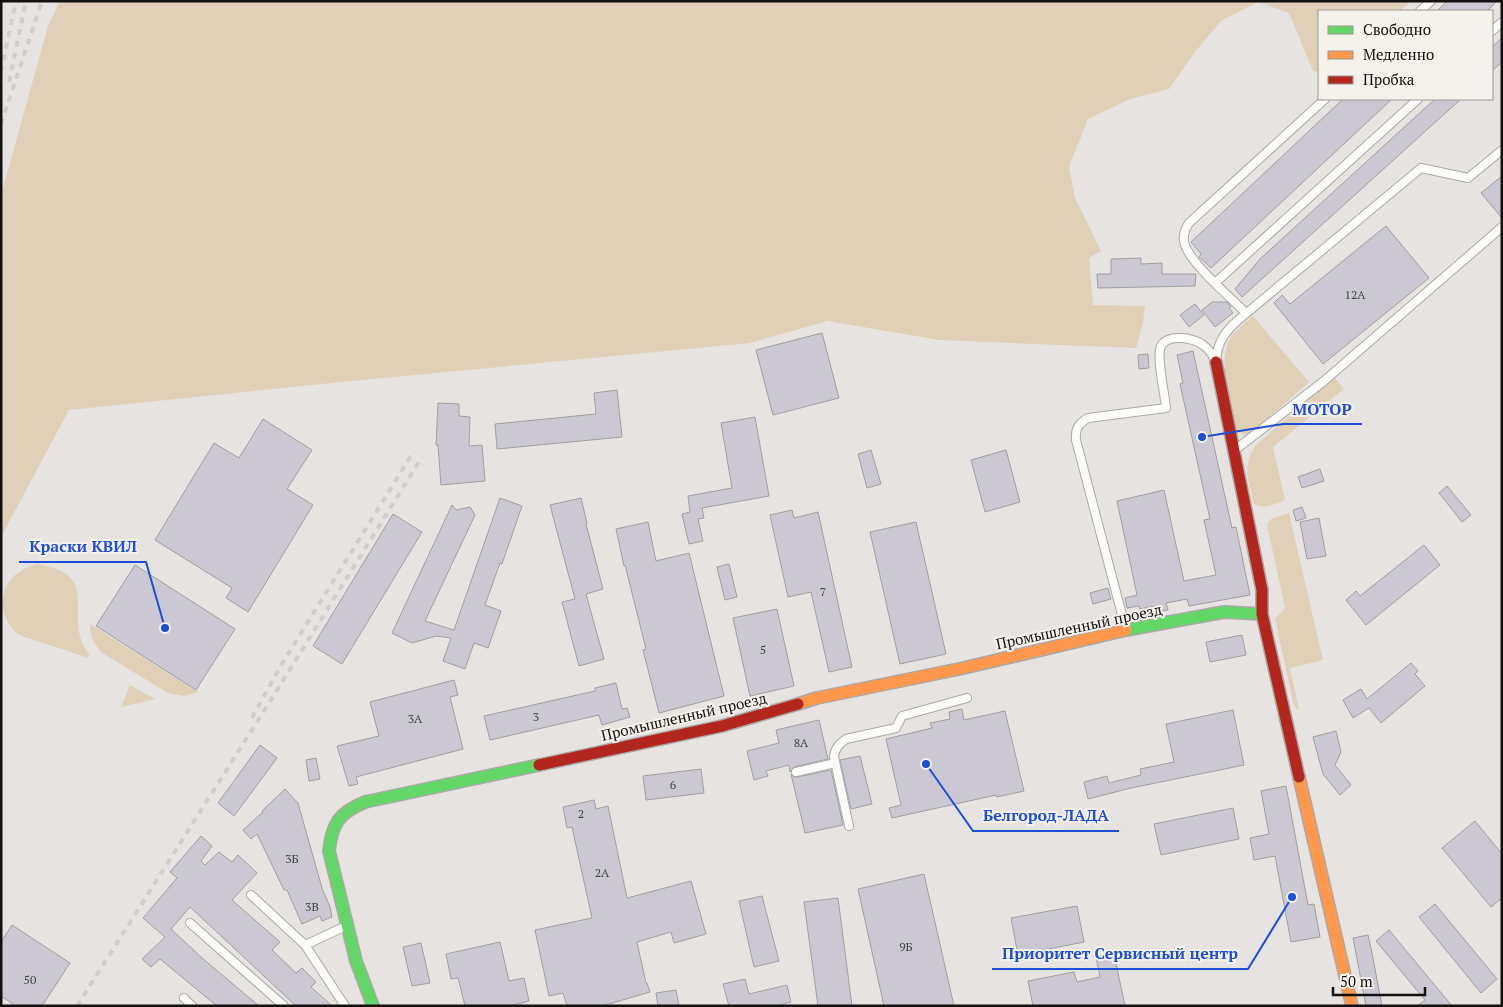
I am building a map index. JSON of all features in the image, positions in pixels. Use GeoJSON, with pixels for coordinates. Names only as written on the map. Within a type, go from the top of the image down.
{"type":"FeatureCollection","features":[{"type":"Feature","properties":{"kind":"street"},"geometry":{"type":"LineString","coordinates":[[1216,362],[1232,452],[1262,590],[1262,614],[1296,771],[1352,1006]]}},
{"type":"Feature","properties":{"kind":"street","name":"Промышленный проезд"},"geometry":{"type":"LineString","coordinates":[[373,1006],[356,961],[329,851],[330,834],[338,818],[350,808],[365,802],[722,726],[817,698],[959,669],[1126,630],[1224,612],[1262,614]]}},
{"type":"Feature","properties":{"kind":"lane"},"geometry":{"type":"LineString","coordinates":[[1421,10],[1432,1]]}},
{"type":"Feature","properties":{"kind":"lane"},"geometry":{"type":"LineString","coordinates":[[1246,313],[1190,254],[1184,244],[1184,232],[1189,222],[1323,100]]}},
{"type":"Feature","properties":{"kind":"lane"},"geometry":{"type":"LineString","coordinates":[[1216,283],[1417,100]]}},
{"type":"Feature","properties":{"kind":"lane"},"geometry":{"type":"LineString","coordinates":[[1216,362],[1218,346],[1222,338],[1246,313],[1421,168],[1468,178],[1502,150]]}},
{"type":"Feature","properties":{"kind":"lane"},"geometry":{"type":"LineString","coordinates":[[1232,452],[1324,381],[1502,227]]}},
{"type":"Feature","properties":{"kind":"lane"},"geometry":{"type":"LineString","coordinates":[[1126,630],[1076,440],[1075,430],[1079,423],[1088,418],[1166,408],[1159,356],[1161,346],[1166,341],[1173,339],[1192,340],[1203,344],[1210,351],[1216,362]]}},
{"type":"Feature","properties":{"kind":"lane"},"geometry":{"type":"LineString","coordinates":[[849,826],[835,763],[835,751],[839,744],[846,739],[896,728],[902,716],[967,698]]}},
{"type":"Feature","properties":{"kind":"lane"},"geometry":{"type":"LineString","coordinates":[[796,772],[835,763]]}},
{"type":"Feature","properties":{"kind":"lane"},"geometry":{"type":"LineString","coordinates":[[251,895],[305,945],[345,1006]]}},
{"type":"Feature","properties":{"kind":"lane"},"geometry":{"type":"LineString","coordinates":[[190,924],[284,1006]]}},
{"type":"Feature","properties":{"kind":"lane"},"geometry":{"type":"LineString","coordinates":[[305,945],[347,925]]}},
{"type":"Feature","properties":{"kind":"lane"},"geometry":{"type":"LineString","coordinates":[[184,998],[192,1006]]}},
{"type":"Feature","properties":{"kind":"shaded area"},"geometry":{"type":"Polygon","coordinates":[[[60,1],[1411,1],[1401,10],[1318,10],[1318,72],[1313,71],[1289,13],[1258,2],[1221,21],[1195,52],[1169,89],[1130,99],[1088,119],[1069,167],[1075,198],[1101,251],[1089,258],[1093,305],[1145,306],[1143,323],[1136,348],[939,340],[828,321],[750,343],[69,410],[1,537],[1,195],[48,26],[60,1]]]}},
{"type":"Feature","properties":{"kind":"shaded area"},"geometry":{"type":"Polygon","coordinates":[[[1253,316],[1309,382],[1251,433],[1244,435],[1237,430],[1224,362],[1231,337],[1253,316]]]}},
{"type":"Feature","properties":{"kind":"shaded area"},"geometry":{"type":"Polygon","coordinates":[[[1334,377],[1344,389],[1273,447],[1285,500],[1266,506],[1254,504],[1247,467],[1251,453],[1256,445],[1334,377]]]}},
{"type":"Feature","properties":{"kind":"shaded area"},"geometry":{"type":"Polygon","coordinates":[[[1289,513],[1323,660],[1290,668],[1299,710],[1294,706],[1275,619],[1285,608],[1267,525],[1271,519],[1289,513]]]}},
{"type":"Feature","properties":{"kind":"shaded area"},"geometry":{"type":"Polygon","coordinates":[[[37,564],[58,569],[70,577],[76,588],[78,627],[81,640],[89,654],[88,658],[20,635],[7,621],[3,604],[6,587],[16,574],[37,564]]]}},
{"type":"Feature","properties":{"kind":"shaded area"},"geometry":{"type":"Polygon","coordinates":[[[90,624],[198,692],[184,696],[168,693],[104,654],[93,640],[90,624]]]}},
{"type":"Feature","properties":{"kind":"shaded area"},"geometry":{"type":"Polygon","coordinates":[[[130,685],[155,699],[121,707],[130,685]]]}},
{"type":"Feature","properties":{"kind":"building"},"geometry":{"type":"Polygon","coordinates":[[[1447,1],[1497,1],[1488,10],[1438,10],[1447,1]]]}},
{"type":"Feature","properties":{"kind":"building"},"geometry":{"type":"Polygon","coordinates":[[[1502,38],[1502,62],[1493,70],[1493,46],[1502,38]]]}},
{"type":"Feature","properties":{"kind":"building"},"geometry":{"type":"Polygon","coordinates":[[[1342,100],[1391,100],[1211,268],[1199,257],[1201,254],[1191,242],[1342,100]]]}},
{"type":"Feature","properties":{"kind":"building"},"geometry":{"type":"Polygon","coordinates":[[[1434,100],[1460,100],[1242,297],[1235,289],[1260,259],[1434,100]]]}},
{"type":"Feature","properties":{"kind":"building"},"geometry":{"type":"Polygon","coordinates":[[[1502,176],[1502,218],[1481,193],[1502,176]]]}},
{"type":"Feature","properties":{"kind":"building"},"geometry":{"type":"Polygon","coordinates":[[[1386,226],[1429,278],[1323,364],[1274,303],[1282,295],[1290,304],[1386,226]]]}},
{"type":"Feature","properties":{"kind":"building"},"geometry":{"type":"Polygon","coordinates":[[[1141,258],[1141,264],[1162,263],[1162,274],[1196,274],[1195,286],[1098,288],[1097,274],[1111,274],[1111,259],[1141,258]]]}},
{"type":"Feature","properties":{"kind":"building"},"geometry":{"type":"Polygon","coordinates":[[[1212,302],[1227,302],[1233,313],[1215,327],[1202,310],[1212,302]]]}},
{"type":"Feature","properties":{"kind":"building"},"geometry":{"type":"Polygon","coordinates":[[[1195,304],[1204,315],[1189,327],[1180,315],[1195,304]]]}},
{"type":"Feature","properties":{"kind":"building"},"geometry":{"type":"Polygon","coordinates":[[[822,333],[839,398],[773,415],[756,350],[822,333]]]}},
{"type":"Feature","properties":{"kind":"building"},"geometry":{"type":"Polygon","coordinates":[[[1193,351],[1232,528],[1236,527],[1250,595],[1189,606],[1187,599],[1166,603],[1168,610],[1156,612],[1155,606],[1140,609],[1139,606],[1127,608],[1125,598],[1137,595],[1117,501],[1164,490],[1184,581],[1216,575],[1204,520],[1210,519],[1180,384],[1183,383],[1177,355],[1193,351]]]}},
{"type":"Feature","properties":{"kind":"building"},"geometry":{"type":"Polygon","coordinates":[[[1148,354],[1149,368],[1139,369],[1138,355],[1148,354]]]}},
{"type":"Feature","properties":{"kind":"building"},"geometry":{"type":"Polygon","coordinates":[[[617,390],[622,437],[497,449],[495,424],[596,414],[594,393],[617,390]]]}},
{"type":"Feature","properties":{"kind":"building"},"geometry":{"type":"Polygon","coordinates":[[[438,403],[459,404],[459,416],[470,417],[469,446],[482,445],[485,481],[441,485],[438,445],[436,445],[438,403]]]}},
{"type":"Feature","properties":{"kind":"building"},"geometry":{"type":"Polygon","coordinates":[[[755,417],[769,496],[702,508],[704,518],[698,519],[703,541],[689,544],[682,514],[690,512],[688,496],[732,488],[721,423],[755,417]]]}},
{"type":"Feature","properties":{"kind":"building"},"geometry":{"type":"Polygon","coordinates":[[[263,419],[312,450],[287,489],[313,505],[248,612],[226,598],[232,588],[155,540],[214,443],[239,458],[263,419]]]}},
{"type":"Feature","properties":{"kind":"building"},"geometry":{"type":"Polygon","coordinates":[[[871,450],[881,484],[867,488],[858,454],[871,450]]]}},
{"type":"Feature","properties":{"kind":"building"},"geometry":{"type":"Polygon","coordinates":[[[1006,450],[1020,502],[985,512],[971,460],[1006,450]]]}},
{"type":"Feature","properties":{"kind":"building"},"geometry":{"type":"Polygon","coordinates":[[[1320,469],[1324,481],[1302,488],[1298,477],[1320,469]]]}},
{"type":"Feature","properties":{"kind":"building"},"geometry":{"type":"Polygon","coordinates":[[[1447,486],[1471,515],[1462,522],[1439,493],[1447,486]]]}},
{"type":"Feature","properties":{"kind":"building"},"geometry":{"type":"Polygon","coordinates":[[[500,498],[522,506],[502,564],[500,563],[485,605],[501,611],[488,648],[474,643],[465,669],[443,661],[451,638],[436,636],[412,643],[392,633],[452,505],[456,510],[470,507],[475,515],[425,621],[454,630],[500,498]]]}},
{"type":"Feature","properties":{"kind":"building"},"geometry":{"type":"Polygon","coordinates":[[[581,498],[603,589],[586,594],[604,659],[579,666],[562,602],[575,599],[550,505],[581,498]]]}},
{"type":"Feature","properties":{"kind":"building"},"geometry":{"type":"Polygon","coordinates":[[[1302,507],[1306,518],[1296,521],[1293,510],[1302,507]]]}},
{"type":"Feature","properties":{"kind":"building"},"geometry":{"type":"Polygon","coordinates":[[[792,510],[794,518],[818,512],[852,667],[829,672],[811,592],[788,597],[770,515],[792,510]]]}},
{"type":"Feature","properties":{"kind":"building"},"geometry":{"type":"Polygon","coordinates":[[[393,514],[422,532],[342,664],[313,646],[393,514]]]}},
{"type":"Feature","properties":{"kind":"building"},"geometry":{"type":"Polygon","coordinates":[[[1319,518],[1326,556],[1307,559],[1300,522],[1319,518]]]}},
{"type":"Feature","properties":{"kind":"building"},"geometry":{"type":"Polygon","coordinates":[[[648,522],[656,561],[689,553],[724,696],[659,713],[643,650],[646,649],[616,529],[648,522]]]}},
{"type":"Feature","properties":{"kind":"building"},"geometry":{"type":"Polygon","coordinates":[[[916,522],[946,654],[900,664],[870,532],[916,522]]]}},
{"type":"Feature","properties":{"kind":"building"},"geometry":{"type":"Polygon","coordinates":[[[1424,545],[1440,565],[1366,625],[1346,600],[1356,591],[1360,596],[1424,545]]]}},
{"type":"Feature","properties":{"kind":"building"},"geometry":{"type":"Polygon","coordinates":[[[729,564],[737,597],[725,600],[717,567],[729,564]]]}},
{"type":"Feature","properties":{"kind":"building"},"geometry":{"type":"Polygon","coordinates":[[[135,565],[235,629],[196,690],[96,626],[135,565]]]}},
{"type":"Feature","properties":{"kind":"building"},"geometry":{"type":"Polygon","coordinates":[[[1108,588],[1111,599],[1093,604],[1090,593],[1108,588]]]}},
{"type":"Feature","properties":{"kind":"building"},"geometry":{"type":"Polygon","coordinates":[[[777,609],[794,686],[750,696],[733,618],[777,609]]]}},
{"type":"Feature","properties":{"kind":"building"},"geometry":{"type":"Polygon","coordinates":[[[1242,635],[1246,655],[1210,662],[1206,642],[1242,635]]]}},
{"type":"Feature","properties":{"kind":"building"},"geometry":{"type":"Polygon","coordinates":[[[1411,663],[1418,671],[1415,674],[1425,686],[1381,723],[1369,708],[1353,718],[1343,700],[1361,689],[1367,699],[1411,663]]]}},
{"type":"Feature","properties":{"kind":"building"},"geometry":{"type":"Polygon","coordinates":[[[454,680],[458,695],[450,697],[463,749],[356,777],[358,784],[349,786],[337,746],[379,736],[370,702],[454,680]]]}},
{"type":"Feature","properties":{"kind":"building"},"geometry":{"type":"Polygon","coordinates":[[[616,683],[622,709],[627,708],[630,717],[602,725],[599,715],[490,740],[484,716],[595,691],[595,688],[616,683]]]}},
{"type":"Feature","properties":{"kind":"building"},"geometry":{"type":"Polygon","coordinates":[[[962,709],[964,720],[1005,711],[1024,791],[997,797],[996,795],[892,818],[889,808],[901,805],[886,739],[932,728],[930,723],[950,719],[949,712],[962,709]]]}},
{"type":"Feature","properties":{"kind":"building"},"geometry":{"type":"Polygon","coordinates":[[[1233,710],[1244,765],[1131,788],[1088,799],[1084,782],[1107,776],[1109,783],[1141,775],[1140,769],[1174,762],[1166,724],[1233,710]]]}},
{"type":"Feature","properties":{"kind":"building"},"geometry":{"type":"Polygon","coordinates":[[[819,720],[828,759],[794,767],[790,772],[789,765],[766,771],[768,776],[754,780],[747,751],[779,743],[776,730],[819,720]]]}},
{"type":"Feature","properties":{"kind":"building"},"geometry":{"type":"Polygon","coordinates":[[[1336,731],[1341,752],[1335,765],[1351,785],[1340,795],[1323,774],[1313,737],[1336,731]]]}},
{"type":"Feature","properties":{"kind":"building"},"geometry":{"type":"Polygon","coordinates":[[[260,745],[277,758],[234,816],[218,803],[260,745]]]}},
{"type":"Feature","properties":{"kind":"building"},"geometry":{"type":"Polygon","coordinates":[[[860,756],[872,804],[851,809],[840,760],[860,756]]]}},
{"type":"Feature","properties":{"kind":"building"},"geometry":{"type":"Polygon","coordinates":[[[316,758],[320,779],[309,781],[306,760],[316,758]]]}},
{"type":"Feature","properties":{"kind":"building"},"geometry":{"type":"Polygon","coordinates":[[[701,769],[704,793],[646,800],[643,776],[701,769]]]}},
{"type":"Feature","properties":{"kind":"building"},"geometry":{"type":"Polygon","coordinates":[[[831,770],[843,825],[805,833],[791,774],[797,777],[831,770]]]}},
{"type":"Feature","properties":{"kind":"building"},"geometry":{"type":"Polygon","coordinates":[[[1286,786],[1308,905],[1314,904],[1320,937],[1291,942],[1275,856],[1254,860],[1250,838],[1269,834],[1261,791],[1286,786]]]}},
{"type":"Feature","properties":{"kind":"building"},"geometry":{"type":"Polygon","coordinates":[[[285,789],[298,803],[322,888],[330,907],[332,917],[322,921],[320,916],[302,924],[287,890],[284,890],[257,834],[251,839],[243,830],[285,789]]]}},
{"type":"Feature","properties":{"kind":"building"},"geometry":{"type":"Polygon","coordinates":[[[594,800],[596,809],[608,806],[627,898],[691,881],[706,934],[674,943],[671,932],[637,942],[646,983],[650,992],[602,1006],[567,1006],[563,993],[549,996],[535,930],[592,918],[572,827],[567,828],[563,807],[594,800]]]}},
{"type":"Feature","properties":{"kind":"building"},"geometry":{"type":"Polygon","coordinates":[[[1233,808],[1239,839],[1161,855],[1154,824],[1233,808]]]}},
{"type":"Feature","properties":{"kind":"building"},"geometry":{"type":"Polygon","coordinates":[[[1475,821],[1502,854],[1502,898],[1491,907],[1442,848],[1475,821]]]}},
{"type":"Feature","properties":{"kind":"building"},"geometry":{"type":"Polygon","coordinates":[[[201,836],[212,846],[201,861],[205,865],[219,852],[232,862],[238,855],[257,873],[232,900],[280,942],[272,950],[296,973],[302,968],[316,982],[311,987],[332,1006],[296,1006],[190,907],[171,929],[259,1006],[217,1006],[160,959],[151,967],[142,959],[165,937],[143,918],[177,878],[170,872],[201,836]]]}},
{"type":"Feature","properties":{"kind":"building"},"geometry":{"type":"Polygon","coordinates":[[[924,874],[954,1006],[884,1006],[858,889],[924,874]]]}},
{"type":"Feature","properties":{"kind":"building"},"geometry":{"type":"Polygon","coordinates":[[[762,896],[779,961],[754,967],[739,901],[762,896]]]}},
{"type":"Feature","properties":{"kind":"building"},"geometry":{"type":"Polygon","coordinates":[[[838,898],[852,1006],[818,1006],[804,902],[838,898]]]}},
{"type":"Feature","properties":{"kind":"building"},"geometry":{"type":"Polygon","coordinates":[[[1435,904],[1497,979],[1481,993],[1419,917],[1435,904]]]}},
{"type":"Feature","properties":{"kind":"building"},"geometry":{"type":"Polygon","coordinates":[[[1077,906],[1084,942],[1018,955],[1011,918],[1077,906]]]}},
{"type":"Feature","properties":{"kind":"building"},"geometry":{"type":"Polygon","coordinates":[[[12,925],[70,963],[42,1006],[16,1006],[1,996],[1,942],[12,925]]]}},
{"type":"Feature","properties":{"kind":"building"},"geometry":{"type":"Polygon","coordinates":[[[1389,930],[1452,1006],[1417,1006],[1425,1000],[1376,941],[1389,930]]]}},
{"type":"Feature","properties":{"kind":"building"},"geometry":{"type":"Polygon","coordinates":[[[1368,935],[1382,1006],[1366,1006],[1353,938],[1368,935]]]}},
{"type":"Feature","properties":{"kind":"building"},"geometry":{"type":"Polygon","coordinates":[[[500,942],[509,981],[524,978],[529,1001],[510,1006],[465,1006],[458,978],[451,979],[446,954],[500,942]]]}},
{"type":"Feature","properties":{"kind":"building"},"geometry":{"type":"Polygon","coordinates":[[[421,943],[430,983],[412,986],[403,947],[421,943]]]}},
{"type":"Feature","properties":{"kind":"building"},"geometry":{"type":"Polygon","coordinates":[[[1114,954],[1125,1006],[1033,1006],[1028,981],[1074,972],[1077,982],[1100,977],[1096,957],[1114,954]]]}},
{"type":"Feature","properties":{"kind":"building"},"geometry":{"type":"Polygon","coordinates":[[[745,979],[749,994],[787,985],[791,1002],[775,1006],[729,1006],[723,984],[745,979]]]}},
{"type":"Feature","properties":{"kind":"building"},"geometry":{"type":"Polygon","coordinates":[[[676,990],[679,1006],[658,1006],[656,993],[676,990]]]}},
{"type":"Feature","properties":{"kind":"railway"},"geometry":{"type":"LineString","coordinates":[[1,72],[16,1]]}},
{"type":"Feature","properties":{"kind":"railway"},"geometry":{"type":"LineString","coordinates":[[9,82],[26,1]]}},
{"type":"Feature","properties":{"kind":"railway"},"geometry":{"type":"LineString","coordinates":[[1,124],[42,1]]}},
{"type":"Feature","properties":{"kind":"railway"},"geometry":{"type":"LineString","coordinates":[[252,718],[280,667],[414,451]]}},
{"type":"Feature","properties":{"kind":"railway"},"geometry":{"type":"LineString","coordinates":[[77,1006],[422,457]]}},
{"type":"Feature","properties":{"kind":"traffic: fast"},"geometry":{"type":"LineString","coordinates":[[1126,630],[1224,612],[1262,614]]}},
{"type":"Feature","properties":{"kind":"traffic: fast"},"geometry":{"type":"LineString","coordinates":[[373,1006],[356,961],[329,851],[332,833],[338,820],[349,810],[365,802],[539,765]]}},
{"type":"Feature","properties":{"kind":"traffic: slow"},"geometry":{"type":"LineString","coordinates":[[798,704],[817,698],[959,669],[1126,630]]}},
{"type":"Feature","properties":{"kind":"traffic: slow"},"geometry":{"type":"LineString","coordinates":[[1299,777],[1352,1006]]}},
{"type":"Feature","properties":{"kind":"traffic: jam"},"geometry":{"type":"LineString","coordinates":[[1216,362],[1262,590],[1262,614],[1299,777]]}},
{"type":"Feature","properties":{"kind":"traffic: jam"},"geometry":{"type":"LineString","coordinates":[[539,765],[722,726],[798,704]]}},
{"type":"Feature","properties":{"kind":"place","name":"МОТОР"},"geometry":{"type":"Point","coordinates":[1202,437]}},
{"type":"Feature","properties":{"kind":"place","name":"Краски КВИЛ"},"geometry":{"type":"Point","coordinates":[165,628]}},
{"type":"Feature","properties":{"kind":"place","name":"Белгород-ЛАДА"},"geometry":{"type":"Point","coordinates":[926,764]}},
{"type":"Feature","properties":{"kind":"place","name":"Приоритет Сервисный центр"},"geometry":{"type":"Point","coordinates":[1292,897]}}]}
